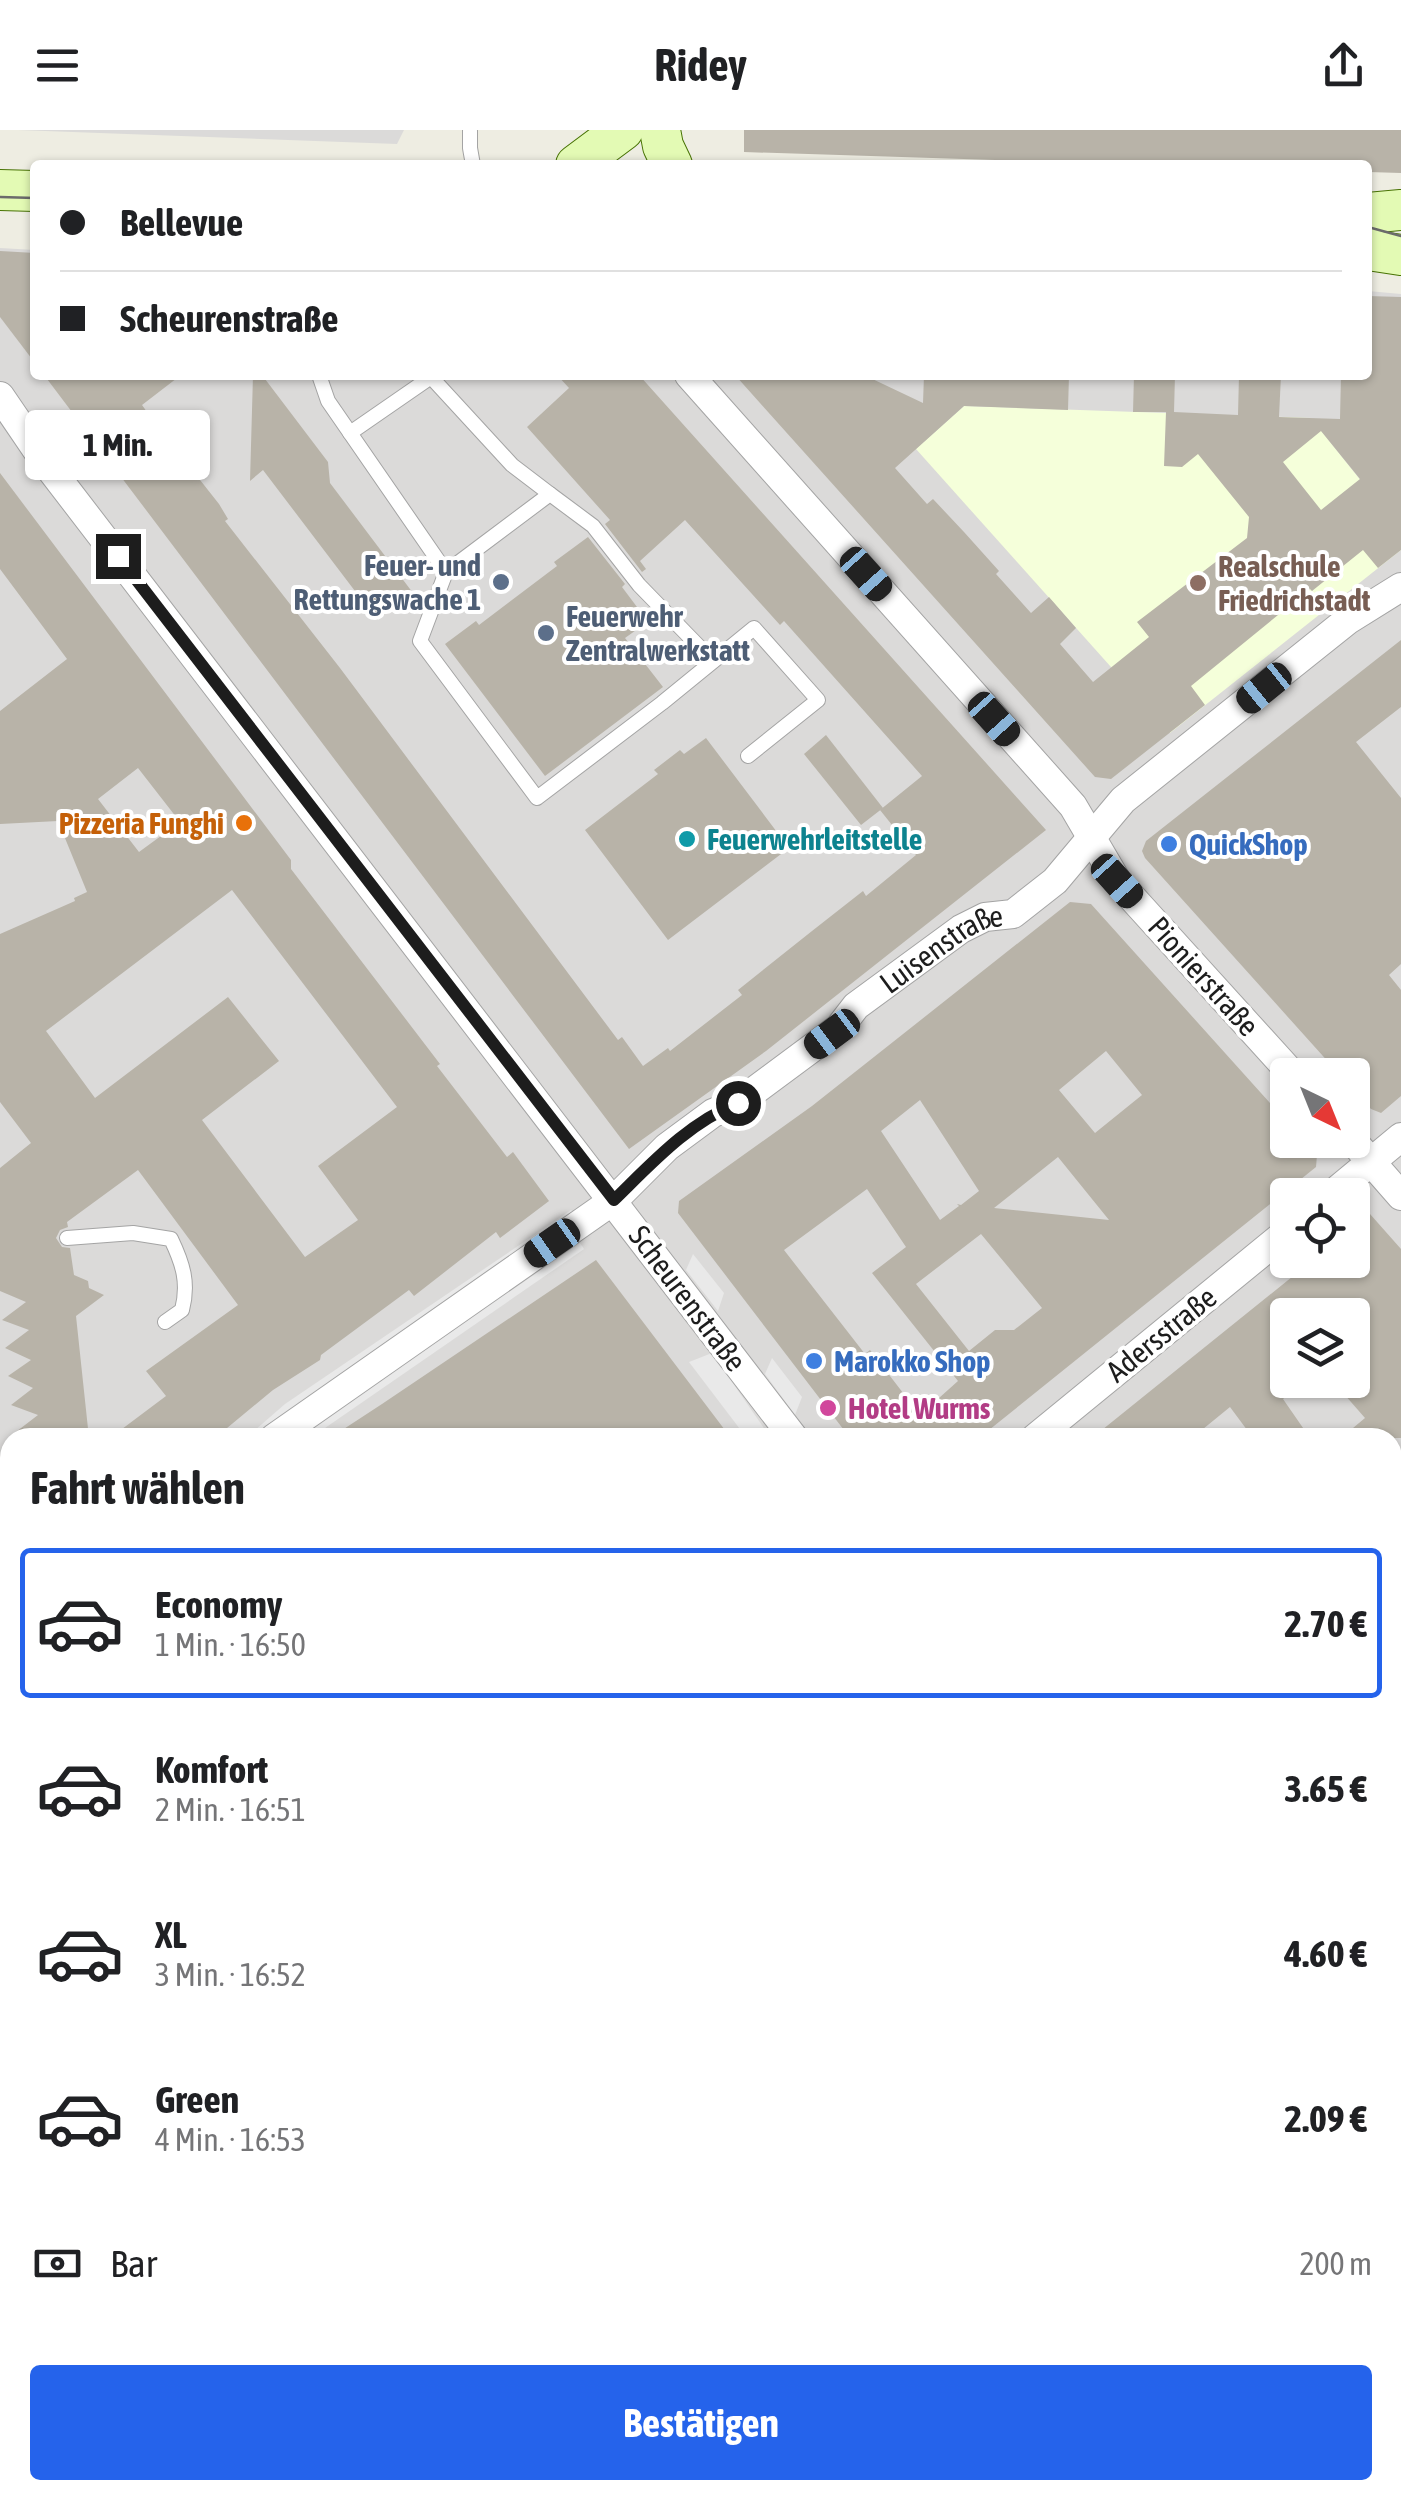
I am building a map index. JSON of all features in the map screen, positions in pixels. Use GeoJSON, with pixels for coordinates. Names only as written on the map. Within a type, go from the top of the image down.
{"type":"FeatureCollection","features":[{"type":"Feature","properties":{"kind":"main road"},"geometry":{"type":"LineString","coordinates":[[583,160],[623,130]]}},
{"type":"Feature","properties":{"kind":"main road"},"geometry":{"type":"LineString","coordinates":[[0,190],[30,191]]}},
{"type":"Feature","properties":{"kind":"main road"},"geometry":{"type":"LineString","coordinates":[[1372,213],[1401,210]]}},
{"type":"Feature","properties":{"kind":"main road"},"geometry":{"type":"LineString","coordinates":[[1372,251],[1401,255]]}},
{"type":"Feature","properties":{"kind":"street","name":"Pionierstraße"},"geometry":{"type":"LineString","coordinates":[[692,380],[1073,806],[1117,881],[1278,1058]]}},
{"type":"Feature","properties":{"kind":"street","name":"Scheurenstraße"},"geometry":{"type":"LineString","coordinates":[[0,396],[44,462],[786,1428]]}},
{"type":"Feature","properties":{"kind":"street","name":"Luisenstraße"},"geometry":{"type":"LineString","coordinates":[[288,1428],[614,1200],[667,1148],[714,1113],[738,1103],[839,1028],[856,1006],[961,929],[985,917],[1013,914],[1055,880],[1123,800],[1348,620],[1401,586]]}},
{"type":"Feature","properties":{"kind":"street"},"geometry":{"type":"LineString","coordinates":[[1352,1178],[1401,1136]]}},
{"type":"Feature","properties":{"kind":"street"},"geometry":{"type":"LineString","coordinates":[[1368,1158],[1401,1196]]}},
{"type":"Feature","properties":{"kind":"street","name":"Adersstraße"},"geometry":{"type":"LineString","coordinates":[[1047,1428],[1270,1245]]}},
{"type":"Feature","properties":{"kind":"lane"},"geometry":{"type":"LineString","coordinates":[[470,131],[472,160]]}},
{"type":"Feature","properties":{"kind":"lane"},"geometry":{"type":"LineString","coordinates":[[321,380],[328,401],[446,572]]}},
{"type":"Feature","properties":{"kind":"lane"},"geometry":{"type":"LineString","coordinates":[[350,432],[425,380]]}},
{"type":"Feature","properties":{"kind":"lane"},"geometry":{"type":"LineString","coordinates":[[435,380],[512,465],[593,526],[639,585],[713,662]]}},
{"type":"Feature","properties":{"kind":"lane"},"geometry":{"type":"LineString","coordinates":[[550,494],[446,572],[420,642],[537,798],[754,628],[818,700],[748,756]]}},
{"type":"Feature","properties":{"kind":"lane"},"geometry":{"type":"LineString","coordinates":[[68,1238],[133,1233],[171,1239],[182,1264],[186,1296],[182,1310],[165,1322]]}},
{"type":"Feature","properties":{"kind":"shaded area"},"geometry":{"type":"Polygon","coordinates":[[[18,130],[404,130],[397,144],[18,130]]]}},
{"type":"Feature","properties":{"kind":"shaded area"},"geometry":{"type":"Polygon","coordinates":[[[0,248],[30,250],[30,380],[1372,380],[1372,291],[1401,294],[1401,1428],[0,1428],[0,248]]]}},
{"type":"Feature","properties":{"kind":"shaded area","name":"Realschule Friedrichstadt"},"geometry":{"type":"Polygon","coordinates":[[[964,406],[1311,418],[1401,531],[1401,550],[1170,733],[916,449],[964,406]]]}},
{"type":"Feature","properties":{"kind":"shaded area"},"geometry":{"type":"Polygon","coordinates":[[[571,1210],[577,1215],[277,1428],[257,1428],[285,1404],[571,1210]]]}},
{"type":"Feature","properties":{"kind":"shaded area"},"geometry":{"type":"Polygon","coordinates":[[[580,1243],[584,1249],[325,1428],[312,1428],[580,1243]]]}},
{"type":"Feature","properties":{"kind":"shaded area"},"geometry":{"type":"Polygon","coordinates":[[[693,1254],[724,1293],[718,1311],[686,1270],[693,1254]]]}},
{"type":"Feature","properties":{"kind":"shaded area"},"geometry":{"type":"Polygon","coordinates":[[[712,1353],[764,1428],[739,1428],[689,1362],[712,1353]]]}},
{"type":"Feature","properties":{"kind":"shaded area"},"geometry":{"type":"Polygon","coordinates":[[[772,1358],[802,1397],[795,1415],[765,1374],[772,1358]]]}},
{"type":"Feature","properties":{"kind":"building"},"geometry":{"type":"Polygon","coordinates":[[[744,130],[1401,130],[1401,173],[1372,172],[1372,160],[992,160],[744,152],[744,130]]]}},
{"type":"Feature","properties":{"kind":"building"},"geometry":{"type":"Polygon","coordinates":[[[0,251],[30,253],[30,356],[0,317],[0,251]]]}},
{"type":"Feature","properties":{"kind":"building"},"geometry":{"type":"Polygon","coordinates":[[[1372,296],[1401,297],[1401,550],[1378,568],[1363,550],[1310,589],[1191,686],[1205,705],[1111,779],[1095,777],[739,380],[875,380],[923,403],[924,380],[1069,380],[1068,410],[964,406],[895,468],[927,504],[933,499],[964,532],[1031,613],[1049,597],[1076,628],[1060,644],[1093,682],[1149,637],[1137,622],[1247,538],[1249,517],[1198,454],[1182,467],[1164,466],[1166,412],[1133,412],[1134,380],[1175,380],[1174,412],[1238,415],[1239,380],[1281,380],[1279,417],[1340,419],[1341,380],[1372,380],[1372,296]],[[1321,431],[1283,462],[1321,510],[1360,479],[1321,431]]]}},
{"type":"Feature","properties":{"kind":"building"},"geometry":{"type":"Polygon","coordinates":[[[48,380],[174,380],[142,405],[145,413],[219,504],[228,519],[225,521],[618,1040],[622,1037],[643,1066],[668,1048],[670,1051],[742,995],[738,990],[812,931],[863,891],[866,896],[916,855],[880,810],[922,776],[784,621],[780,625],[685,520],[640,561],[646,569],[642,572],[605,524],[610,520],[527,427],[569,388],[562,380],[643,380],[1046,830],[766,1051],[629,1149],[48,380]]]}},
{"type":"Feature","properties":{"kind":"building"},"geometry":{"type":"Polygon","coordinates":[[[253,380],[266,380],[328,462],[330,483],[413,593],[377,620],[263,470],[250,481],[253,380]]]}},
{"type":"Feature","properties":{"kind":"building"},"geometry":{"type":"Polygon","coordinates":[[[0,473],[291,860],[291,869],[440,1064],[437,1066],[507,1157],[513,1152],[549,1201],[500,1238],[496,1232],[414,1296],[409,1290],[227,1428],[123,1428],[166,1396],[146,1371],[238,1305],[138,1170],[67,1222],[68,1227],[60,1230],[56,1238],[62,1247],[70,1248],[74,1275],[104,1295],[76,1316],[88,1428],[21,1428],[38,1415],[11,1405],[33,1388],[8,1376],[31,1360],[5,1348],[29,1330],[2,1320],[26,1302],[0,1291],[0,1168],[31,1143],[0,1102],[0,934],[87,892],[58,821],[0,824],[0,711],[67,659],[0,569],[0,473]],[[138,768],[98,799],[139,852],[180,822],[138,768]],[[232,890],[46,1031],[95,1098],[228,997],[279,1061],[202,1120],[305,1257],[358,1220],[318,1166],[397,1107],[232,890]]]}},
{"type":"Feature","properties":{"kind":"building","name":"Feuerwehr Zentralwerkstatt"},"geometry":{"type":"Polygon","coordinates":[[[588,537],[625,584],[622,587],[646,623],[625,638],[663,687],[545,776],[445,644],[476,621],[479,625],[557,566],[554,562],[588,537]]]}},
{"type":"Feature","properties":{"kind":"building"},"geometry":{"type":"Polygon","coordinates":[[[1401,640],[1401,707],[1356,742],[1401,798],[1401,964],[1389,975],[1401,990],[1401,1096],[1381,1113],[1371,1109],[1370,1058],[1325,1058],[1145,858],[1142,851],[1146,841],[1401,640]]]}},
{"type":"Feature","properties":{"kind":"building"},"geometry":{"type":"Polygon","coordinates":[[[826,735],[883,808],[861,825],[804,754],[826,735]]]}},
{"type":"Feature","properties":{"kind":"building","name":"Feuerwehrleitstelle"},"geometry":{"type":"Polygon","coordinates":[[[706,738],[789,848],[668,940],[585,830],[658,774],[654,770],[680,750],[684,754],[706,738]]]}},
{"type":"Feature","properties":{"kind":"building"},"geometry":{"type":"Polygon","coordinates":[[[1070,902],[1091,904],[1270,1103],[1270,1158],[1317,1158],[1316,1167],[1302,1178],[1270,1178],[1270,1204],[991,1428],[842,1428],[678,1213],[679,1201],[812,1106],[1070,902]],[[1106,1051],[1059,1090],[1095,1133],[1142,1095],[1106,1051]],[[920,1100],[881,1131],[940,1220],[979,1191],[920,1100]],[[1058,1157],[994,1208],[1109,1220],[1058,1157]],[[867,1189],[784,1250],[865,1354],[870,1350],[920,1415],[958,1381],[872,1273],[906,1247],[867,1189]],[[981,1234],[916,1284],[969,1351],[995,1330],[1014,1330],[1042,1308],[981,1234]]]}},
{"type":"Feature","properties":{"kind":"building"},"geometry":{"type":"Polygon","coordinates":[[[1370,1214],[1401,1249],[1401,1428],[1353,1428],[1365,1418],[1348,1398],[1370,1398],[1370,1298],[1270,1298],[1270,1398],[1284,1398],[1303,1428],[1246,1428],[1230,1407],[1204,1428],[1104,1428],[1291,1278],[1370,1278],[1370,1214]]]}},
{"type":"Feature","properties":{"kind":"building"},"geometry":{"type":"Polygon","coordinates":[[[596,1260],[723,1428],[345,1428],[596,1260]]]}},
{"type":"Feature","properties":{"kind":"tram line"},"geometry":{"type":"LineString","coordinates":[[0,197],[30,198]]}},
{"type":"Feature","properties":{"kind":"tram line"},"geometry":{"type":"LineString","coordinates":[[1372,228],[1401,236]]}},
{"type":"Feature","properties":{"kind":"place","name":"Feuer- und Rettungswache 1"},"geometry":{"type":"Point","coordinates":[501,582]}},
{"type":"Feature","properties":{"kind":"place","name":"Realschule Friedrichstadt"},"geometry":{"type":"Point","coordinates":[1198,583]}},
{"type":"Feature","properties":{"kind":"place","name":"Feuerwehr Zentralwerkstatt"},"geometry":{"type":"Point","coordinates":[546,633]}},
{"type":"Feature","properties":{"kind":"place","name":"Pizzeria Funghi"},"geometry":{"type":"Point","coordinates":[244,823]}},
{"type":"Feature","properties":{"kind":"place","name":"Feuerwehrleitstelle"},"geometry":{"type":"Point","coordinates":[687,839]}},
{"type":"Feature","properties":{"kind":"place","name":"QuickShop"},"geometry":{"type":"Point","coordinates":[1169,844]}},
{"type":"Feature","properties":{"kind":"place","name":"Marokko Shop"},"geometry":{"type":"Point","coordinates":[814,1361]}},
{"type":"Feature","properties":{"kind":"place","name":"Hotel Wurms"},"geometry":{"type":"Point","coordinates":[828,1408]}},
{"type":"Feature","properties":{"kind":"route"},"geometry":{"type":"LineString","coordinates":[[118,556],[614,1200],[667,1148],[714,1113],[738,1103]]}}]}
